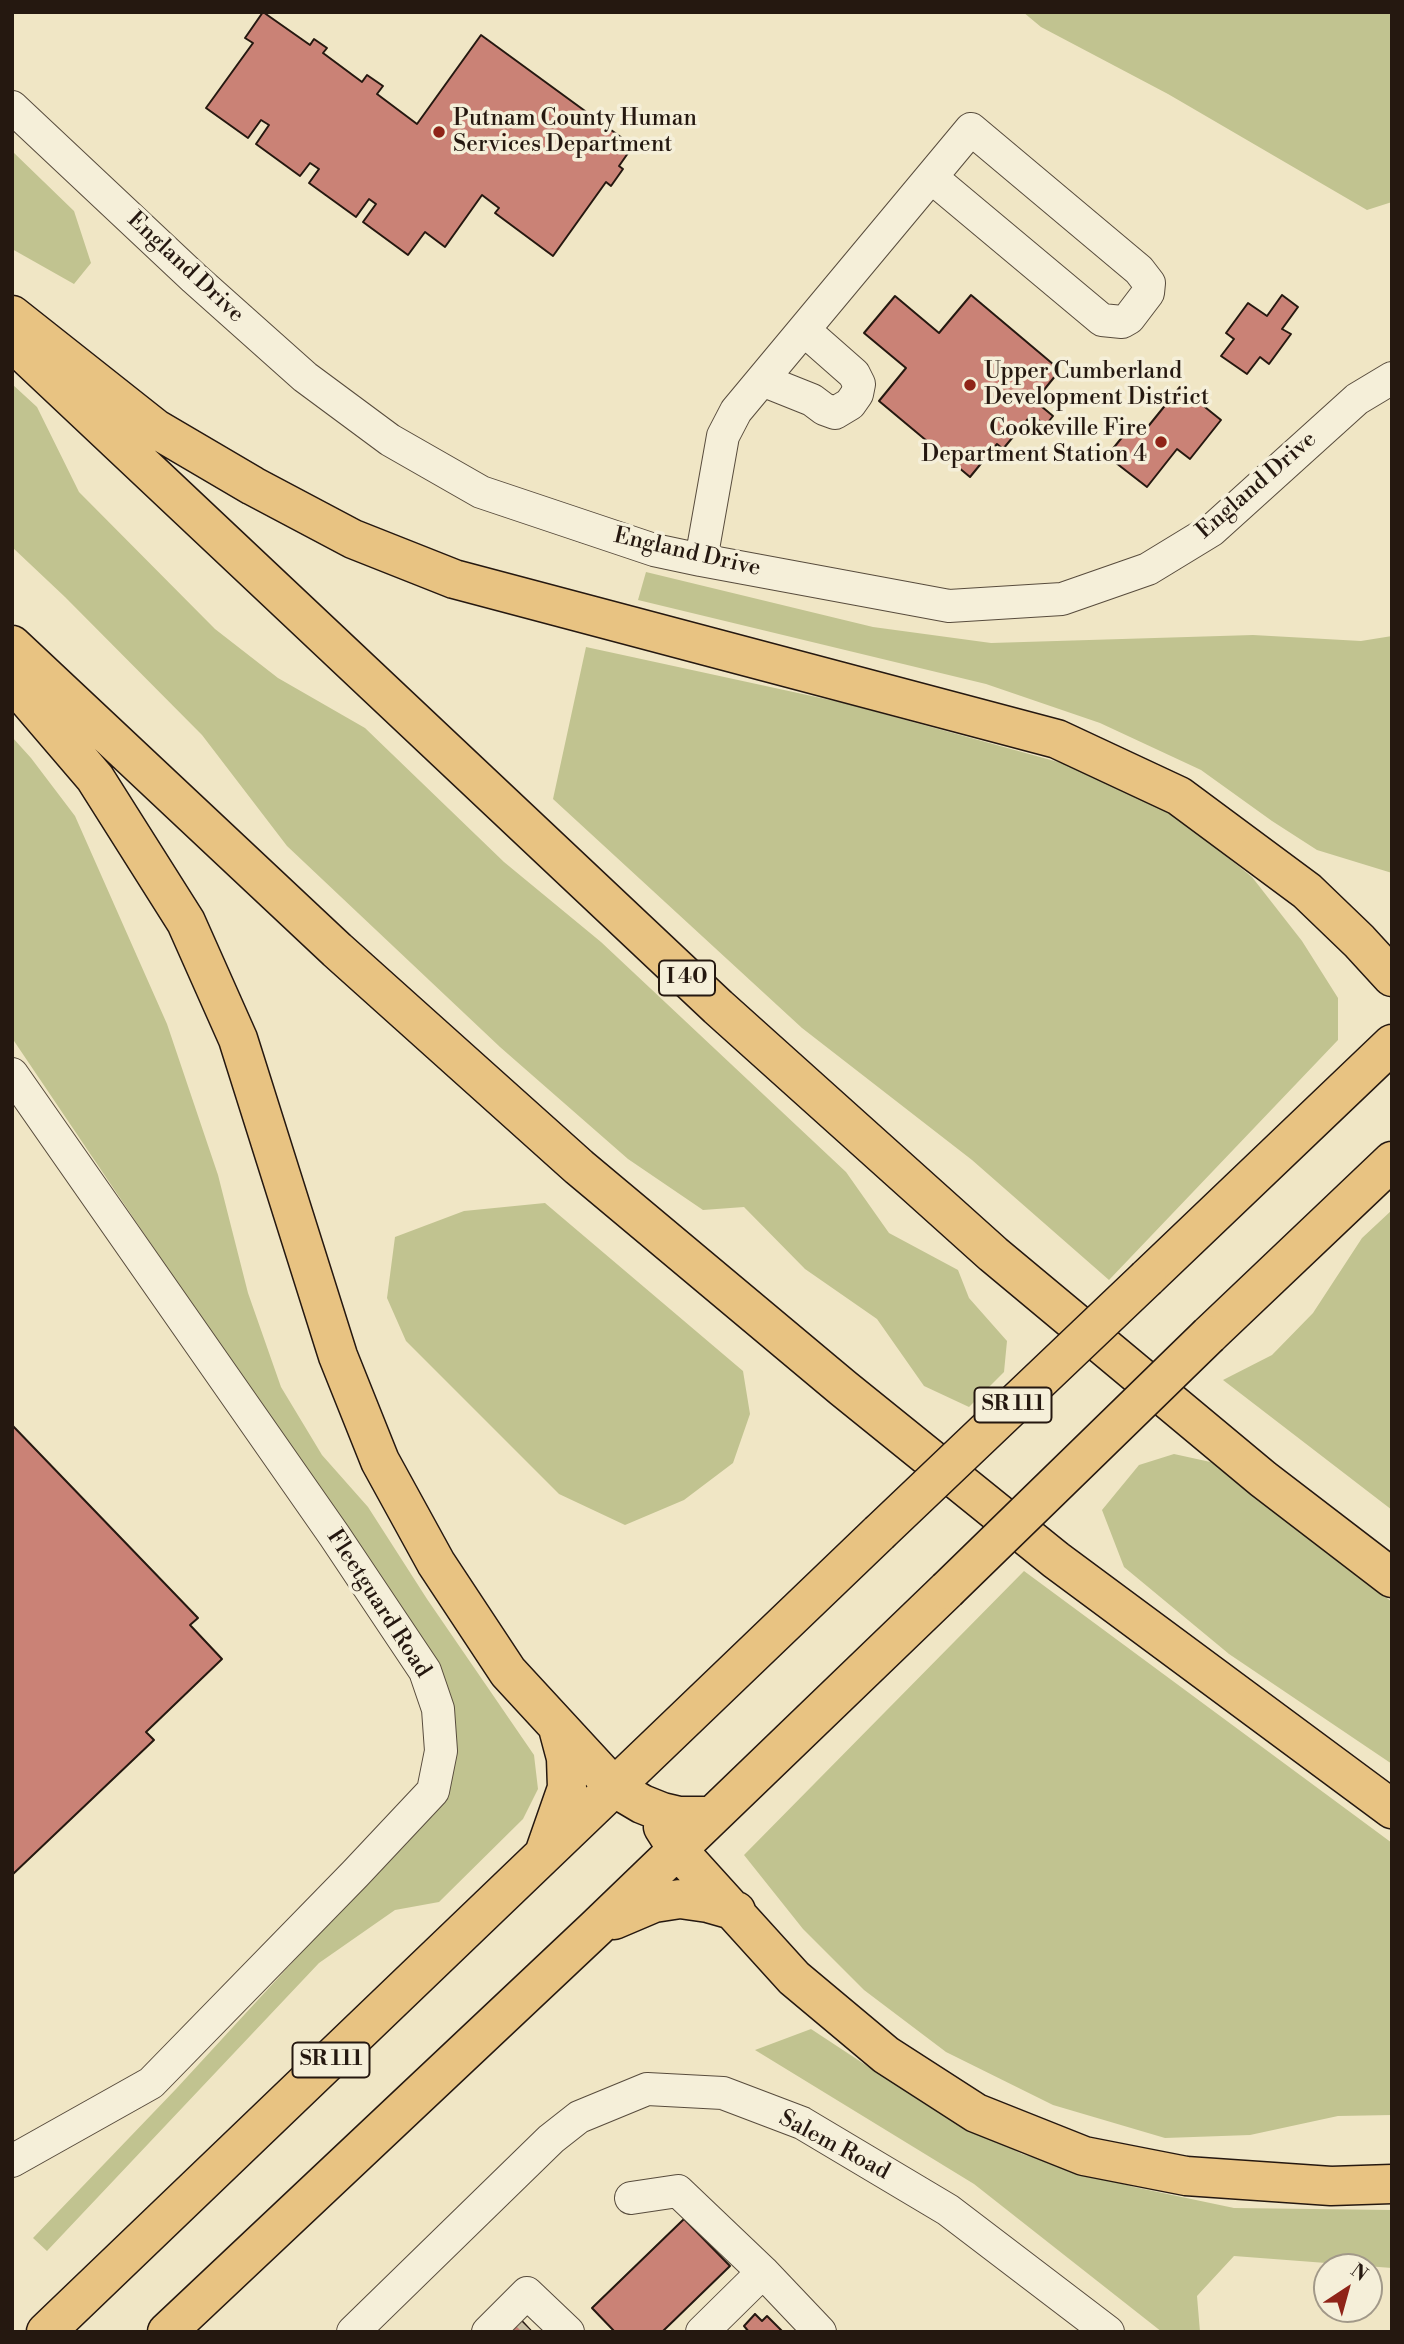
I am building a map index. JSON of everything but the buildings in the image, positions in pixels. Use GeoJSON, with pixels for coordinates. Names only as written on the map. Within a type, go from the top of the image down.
{"type":"FeatureCollection","features":[{"type":"Feature","properties":{"kind":"highway"},"geometry":{"type":"LineString","coordinates":[[12,315],[156,429],[253,486],[353,539],[454,579],[1057,739],[1179,796],[1375,945],[1392,977]]}},
{"type":"Feature","properties":{"kind":"highway","name":"I 40"},"geometry":{"type":"LineString","coordinates":[[12,342],[718,1007],[901,1172],[993,1254],[1263,1479],[1392,1578]]}},
{"type":"Feature","properties":{"kind":"highway"},"geometry":{"type":"LineString","coordinates":[[12,645],[337,950],[589,1176],[843,1388],[1056,1559],[1392,1809]]}},
{"type":"Feature","properties":{"kind":"highway"},"geometry":{"type":"LineString","coordinates":[[12,681],[95,778],[186,922],[238,1039],[338,1356],[380,1461],[443,1574],[508,1671],[615,1788],[657,1810],[679,1816],[710,1816]]}},
{"type":"Feature","properties":{"kind":"highway","name":"SR 111"},"geometry":{"type":"LineString","coordinates":[[46,2332],[878,1533],[1377,1065],[1392,1044]]}},
{"type":"Feature","properties":{"kind":"highway"},"geometry":{"type":"LineString","coordinates":[[167,2332],[596,1928],[1392,1161]]}},
{"type":"Feature","properties":{"kind":"highway"},"geometry":{"type":"LineString","coordinates":[[543,1857],[567,1788],[566,1758],[558,1728]]}},
{"type":"Feature","properties":{"kind":"highway"},"geometry":{"type":"LineString","coordinates":[[675,1729],[660,1758],[654,1792],[657,1810],[665,1830],[677,1849],[794,1978],[886,2055],[976,2113],[1084,2156],[1185,2176],[1331,2186],[1392,2184]]}},
{"type":"Feature","properties":{"kind":"highway"},"geometry":{"type":"LineString","coordinates":[[596,1928],[654,1903],[680,1899],[708,1903],[736,1912]]}},
{"type":"Feature","properties":{"kind":"highway"},"geometry":{"type":"LineString","coordinates":[[191,2332],[251,2252]]}},
{"type":"Feature","properties":{"kind":"street","name":"England Drive"},"geometry":{"type":"LineString","coordinates":[[12,107],[194,278],[305,377],[390,440],[481,492],[654,550],[701,560],[948,606],[1062,599],[1148,569],[1212,530],[1357,399],[1392,379]]}},
{"type":"Feature","properties":{"kind":"street"},"geometry":{"type":"LineString","coordinates":[[701,560],[723,436],[736,411],[804,330],[931,177],[971,129],[1139,270],[1149,283],[1148,293],[1129,318],[1122,322],[1102,320],[931,177]]}},
{"type":"Feature","properties":{"kind":"street"},"geometry":{"type":"LineString","coordinates":[[762,380],[812,400],[835,414],[850,404],[857,394],[859,384],[854,374],[804,330]]}},
{"type":"Feature","properties":{"kind":"street","name":"Fleetguard Road"},"geometry":{"type":"LineString","coordinates":[[12,1074],[334,1535],[425,1671],[438,1709],[441,1751],[433,1791],[151,2083],[12,2161]]}},
{"type":"Feature","properties":{"kind":"street","name":"Salem Road"},"geometry":{"type":"LineString","coordinates":[[354,2332],[551,2139],[579,2117],[647,2089],[723,2093],[802,2123],[948,2210],[1108,2332]]}},
{"type":"Feature","properties":{"kind":"street"},"geometry":{"type":"LineString","coordinates":[[631,2198],[678,2191],[763,2272],[820,2332]]}},
{"type":"Feature","properties":{"kind":"street"},"geometry":{"type":"LineString","coordinates":[[702,2332],[763,2272]]}},
{"type":"Feature","properties":{"kind":"street"},"geometry":{"type":"LineString","coordinates":[[488,2332],[524,2314],[527,2293],[568,2332]]}},
{"type":"Feature","properties":{"kind":"green space"},"geometry":{"type":"Polygon","coordinates":[[[1023,12],[1392,12],[1392,202],[1367,210],[1168,94],[1041,27],[1023,12]]]}},
{"type":"Feature","properties":{"kind":"green space"},"geometry":{"type":"Polygon","coordinates":[[[12,151],[74,211],[91,263],[74,284],[12,249],[12,151]]]}},
{"type":"Feature","properties":{"kind":"green space"},"geometry":{"type":"Polygon","coordinates":[[[12,384],[37,407],[79,492],[215,629],[278,678],[365,728],[504,862],[601,942],[846,1172],[889,1233],[958,1270],[969,1298],[1007,1341],[1004,1372],[969,1407],[924,1386],[877,1319],[805,1269],[744,1207],[703,1210],[628,1159],[500,1047],[287,846],[202,735],[12,547],[12,384]]]}},
{"type":"Feature","properties":{"kind":"green space"},"geometry":{"type":"Polygon","coordinates":[[[646,572],[873,627],[991,643],[1253,635],[1361,641],[1392,636],[1392,873],[1317,850],[1201,770],[1100,723],[986,684],[638,600],[646,572]]]}},
{"type":"Feature","properties":{"kind":"green space"},"geometry":{"type":"Polygon","coordinates":[[[586,647],[844,703],[1080,768],[1178,817],[1252,877],[1302,941],[1338,998],[1338,1040],[1109,1280],[972,1160],[802,1028],[553,799],[586,647]]]}},
{"type":"Feature","properties":{"kind":"green space"},"geometry":{"type":"Polygon","coordinates":[[[12,737],[75,816],[167,1024],[218,1175],[248,1293],[281,1387],[322,1455],[368,1507],[427,1599],[534,1755],[538,1789],[523,1819],[439,1902],[395,1910],[319,1963],[47,2251],[33,2238],[176,2089],[439,1803],[453,1722],[309,1478],[12,1038],[12,737]]]}},
{"type":"Feature","properties":{"kind":"green space"},"geometry":{"type":"Polygon","coordinates":[[[545,1203],[743,1371],[750,1414],[733,1463],[684,1500],[625,1525],[559,1494],[406,1341],[387,1298],[395,1237],[464,1211],[545,1203]]]}},
{"type":"Feature","properties":{"kind":"green space"},"geometry":{"type":"Polygon","coordinates":[[[1392,1210],[1392,1510],[1223,1380],[1272,1355],[1313,1313],[1362,1238],[1392,1210]]]}},
{"type":"Feature","properties":{"kind":"green space"},"geometry":{"type":"Polygon","coordinates":[[[1174,1454],[1215,1463],[1392,1602],[1392,1764],[1229,1654],[1124,1567],[1102,1510],[1139,1465],[1174,1454]]]}},
{"type":"Feature","properties":{"kind":"green space"},"geometry":{"type":"Polygon","coordinates":[[[1024,1571],[1392,1843],[1392,2115],[1338,2116],[1250,2135],[1165,2138],[1053,2105],[946,2052],[864,1990],[803,1929],[744,1855],[1024,1571]]]}},
{"type":"Feature","properties":{"kind":"green space"},"geometry":{"type":"Polygon","coordinates":[[[811,2029],[928,2106],[1022,2154],[1134,2187],[1234,2208],[1392,2210],[1392,2268],[1383,2267],[1383,2253],[1313,2253],[1313,2262],[1234,2256],[1197,2296],[1200,2332],[1162,2332],[974,2184],[755,2050],[811,2029]]]}},
{"type":"Feature","properties":{"kind":"tunnel"},"geometry":{"type":"LineString","coordinates":[[522,2332],[527,2327]]}},
{"type":"Feature","properties":{"kind":"place","name":"Putnam County Human Services Department"},"geometry":{"type":"Point","coordinates":[439,132]}},
{"type":"Feature","properties":{"kind":"place","name":"Upper Cumberland Development District"},"geometry":{"type":"Point","coordinates":[970,385]}},
{"type":"Feature","properties":{"kind":"place","name":"Cookeville Fire Department Station 4"},"geometry":{"type":"Point","coordinates":[1161,442]}}]}
